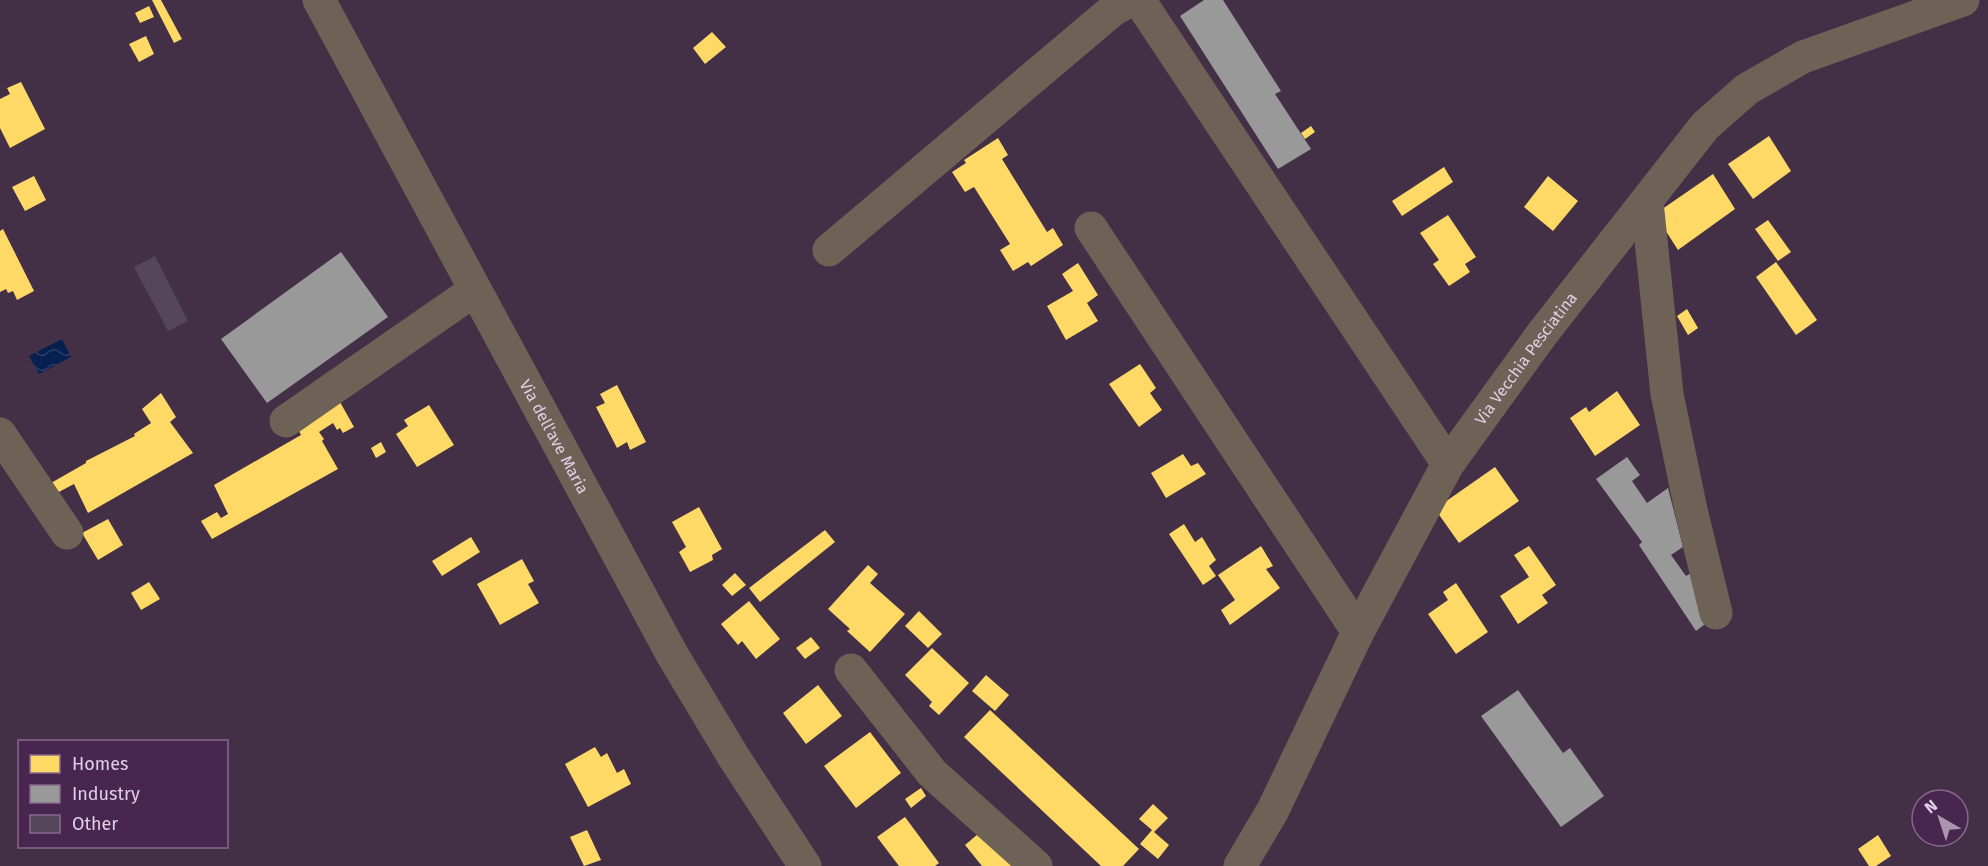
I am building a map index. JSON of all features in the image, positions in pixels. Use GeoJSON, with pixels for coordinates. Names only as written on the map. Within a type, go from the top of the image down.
{"type":"FeatureCollection","features":[{"type":"Feature","properties":{"kind":"street","name":"Via dell'ave Maria"},"geometry":{"type":"LineString","coordinates":[[319,0],[673,656],[733,756],[805,866]]}},
{"type":"Feature","properties":{"kind":"street"},"geometry":{"type":"LineString","coordinates":[[829,250],[1113,10],[1130,0]]}},
{"type":"Feature","properties":{"kind":"street"},"geometry":{"type":"LineString","coordinates":[[1139,0],[1448,464]]}},
{"type":"Feature","properties":{"kind":"street","name":"Via Vecchia Pesciatina"},"geometry":{"type":"LineString","coordinates":[[1240,866],[1273,810],[1358,632],[1448,464],[1542,334],[1705,126],[1747,89],[1803,57],[1963,0]]}},
{"type":"Feature","properties":{"kind":"street"},"geometry":{"type":"LineString","coordinates":[[1647,202],[1667,394],[1691,510],[1716,613]]}},
{"type":"Feature","properties":{"kind":"street"},"geometry":{"type":"LineString","coordinates":[[1091,228],[1358,632]]}},
{"type":"Feature","properties":{"kind":"street"},"geometry":{"type":"LineString","coordinates":[[286,421],[475,290]]}},
{"type":"Feature","properties":{"kind":"street"},"geometry":{"type":"LineString","coordinates":[[0,434],[67,533]]}},
{"type":"Feature","properties":{"kind":"street"},"geometry":{"type":"LineString","coordinates":[[851,670],[932,773],[1036,866]]}},
{"type":"Feature","properties":{"kind":"water"},"geometry":{"type":"Polygon","coordinates":[[[62,339],[71,357],[39,374],[29,356],[62,339]]]}},
{"type":"Feature","properties":{"kind":"building: Homes"},"geometry":{"type":"Polygon","coordinates":[[[152,0],[161,0],[182,39],[174,43],[152,0]]]}},
{"type":"Feature","properties":{"kind":"building: Homes"},"geometry":{"type":"Polygon","coordinates":[[[149,6],[154,17],[140,23],[135,13],[149,6]]]}},
{"type":"Feature","properties":{"kind":"building: Homes"},"geometry":{"type":"Polygon","coordinates":[[[712,32],[726,47],[705,64],[693,48],[712,32]]]}},
{"type":"Feature","properties":{"kind":"building: Homes"},"geometry":{"type":"Polygon","coordinates":[[[146,36],[154,54],[139,62],[129,44],[146,36]]]}},
{"type":"Feature","properties":{"kind":"building: Homes"},"geometry":{"type":"Polygon","coordinates":[[[21,82],[45,129],[10,148],[0,128],[0,99],[10,94],[7,88],[21,82]]]}},
{"type":"Feature","properties":{"kind":"building: Homes"},"geometry":{"type":"Polygon","coordinates":[[[1311,126],[1315,132],[1305,139],[1301,133],[1311,126]]]}},
{"type":"Feature","properties":{"kind":"building: Homes"},"geometry":{"type":"Polygon","coordinates":[[[1769,136],[1791,171],[1753,199],[1728,164],[1769,136]]]}},
{"type":"Feature","properties":{"kind":"building: Homes"},"geometry":{"type":"Polygon","coordinates":[[[998,138],[1008,155],[1002,159],[1047,232],[1053,228],[1063,245],[1031,266],[1028,262],[1013,271],[1000,250],[1010,244],[974,187],[965,192],[952,172],[966,163],[964,160],[998,138]]]}},
{"type":"Feature","properties":{"kind":"building: Homes"},"geometry":{"type":"Polygon","coordinates":[[[1444,167],[1453,182],[1402,216],[1392,201],[1444,167]]]}},
{"type":"Feature","properties":{"kind":"building: Homes"},"geometry":{"type":"Polygon","coordinates":[[[1713,174],[1735,209],[1678,250],[1655,214],[1713,174]]]}},
{"type":"Feature","properties":{"kind":"building: Homes"},"geometry":{"type":"Polygon","coordinates":[[[34,176],[46,200],[25,211],[12,187],[34,176]]]}},
{"type":"Feature","properties":{"kind":"building: Homes"},"geometry":{"type":"Polygon","coordinates":[[[1548,176],[1578,201],[1553,231],[1524,207],[1548,176]]]}},
{"type":"Feature","properties":{"kind":"building: Homes"},"geometry":{"type":"Polygon","coordinates":[[[1448,215],[1476,257],[1465,264],[1470,272],[1449,286],[1433,264],[1439,260],[1420,233],[1448,215]]]}},
{"type":"Feature","properties":{"kind":"building: Homes"},"geometry":{"type":"Polygon","coordinates":[[[1768,220],[1791,252],[1778,261],[1755,229],[1768,220]]]}},
{"type":"Feature","properties":{"kind":"building: Homes"},"geometry":{"type":"Polygon","coordinates":[[[3,229],[34,291],[17,300],[13,291],[8,293],[6,289],[0,292],[0,231],[3,229]]]}},
{"type":"Feature","properties":{"kind":"building: Homes"},"geometry":{"type":"Polygon","coordinates":[[[1776,262],[1817,320],[1796,335],[1756,277],[1776,262]]]}},
{"type":"Feature","properties":{"kind":"building: Homes"},"geometry":{"type":"Polygon","coordinates":[[[1078,263],[1098,295],[1087,303],[1098,321],[1066,340],[1047,306],[1073,291],[1062,274],[1078,263]]]}},
{"type":"Feature","properties":{"kind":"building: Homes"},"geometry":{"type":"Polygon","coordinates":[[[1687,309],[1698,328],[1688,335],[1677,316],[1687,309]]]}},
{"type":"Feature","properties":{"kind":"building: Homes"},"geometry":{"type":"Polygon","coordinates":[[[1140,364],[1156,388],[1150,393],[1162,410],[1139,427],[1109,384],[1140,364]]]}},
{"type":"Feature","properties":{"kind":"building: Homes"},"geometry":{"type":"Polygon","coordinates":[[[617,385],[646,442],[630,450],[627,442],[617,448],[596,407],[605,403],[600,394],[617,385]]]}},
{"type":"Feature","properties":{"kind":"building: Homes"},"geometry":{"type":"Polygon","coordinates":[[[1617,391],[1640,425],[1595,456],[1570,418],[1586,407],[1589,412],[1617,391]]]}},
{"type":"Feature","properties":{"kind":"building: Homes"},"geometry":{"type":"Polygon","coordinates":[[[161,393],[176,417],[170,422],[193,453],[88,513],[74,484],[57,493],[51,483],[86,461],[135,436],[134,434],[151,423],[142,409],[161,393]]]}},
{"type":"Feature","properties":{"kind":"building: Homes"},"geometry":{"type":"Polygon","coordinates":[[[340,402],[354,427],[343,433],[340,428],[337,430],[333,423],[319,432],[338,469],[212,539],[201,521],[217,512],[221,518],[228,514],[214,485],[301,435],[299,431],[340,402]]]}},
{"type":"Feature","properties":{"kind":"building: Homes"},"geometry":{"type":"Polygon","coordinates":[[[429,405],[454,445],[417,467],[396,434],[408,426],[404,420],[429,405]]]}},
{"type":"Feature","properties":{"kind":"building: Homes"},"geometry":{"type":"Polygon","coordinates":[[[381,442],[386,452],[376,458],[371,448],[381,442]]]}},
{"type":"Feature","properties":{"kind":"building: Homes"},"geometry":{"type":"Polygon","coordinates":[[[1183,454],[1191,466],[1198,463],[1206,474],[1166,498],[1151,473],[1183,454]]]}},
{"type":"Feature","properties":{"kind":"building: Homes"},"geometry":{"type":"Polygon","coordinates":[[[1495,467],[1519,501],[1459,543],[1435,509],[1495,467]]]}},
{"type":"Feature","properties":{"kind":"building: Homes"},"geometry":{"type":"Polygon","coordinates":[[[699,507],[722,549],[712,555],[713,560],[690,572],[679,552],[686,547],[672,522],[699,507]]]}},
{"type":"Feature","properties":{"kind":"building: Homes"},"geometry":{"type":"Polygon","coordinates":[[[108,519],[123,545],[98,560],[82,533],[108,519]]]}},
{"type":"Feature","properties":{"kind":"building: Homes"},"geometry":{"type":"Polygon","coordinates":[[[1184,524],[1195,542],[1202,537],[1216,560],[1209,566],[1216,576],[1203,585],[1169,534],[1184,524]]]}},
{"type":"Feature","properties":{"kind":"building: Homes"},"geometry":{"type":"Polygon","coordinates":[[[825,530],[835,542],[760,602],[749,588],[825,530]]]}},
{"type":"Feature","properties":{"kind":"building: Homes"},"geometry":{"type":"Polygon","coordinates":[[[471,537],[480,552],[442,576],[432,561],[471,537]]]}},
{"type":"Feature","properties":{"kind":"building: Homes"},"geometry":{"type":"Polygon","coordinates":[[[1261,546],[1273,566],[1266,569],[1280,588],[1230,625],[1221,610],[1235,600],[1218,575],[1261,546]]]}},
{"type":"Feature","properties":{"kind":"building: Homes"},"geometry":{"type":"Polygon","coordinates":[[[1529,546],[1556,585],[1542,595],[1548,603],[1518,624],[1500,596],[1529,577],[1514,555],[1529,546]]]}},
{"type":"Feature","properties":{"kind":"building: Homes"},"geometry":{"type":"Polygon","coordinates":[[[522,559],[534,581],[528,584],[539,603],[500,625],[477,584],[522,559]]]}},
{"type":"Feature","properties":{"kind":"building: Homes"},"geometry":{"type":"Polygon","coordinates":[[[868,565],[878,574],[870,583],[905,614],[870,652],[828,609],[868,565]]]}},
{"type":"Feature","properties":{"kind":"building: Homes"},"geometry":{"type":"Polygon","coordinates":[[[735,573],[746,585],[732,596],[722,585],[735,573]]]}},
{"type":"Feature","properties":{"kind":"building: Homes"},"geometry":{"type":"Polygon","coordinates":[[[149,582],[160,599],[141,610],[131,593],[149,582]]]}},
{"type":"Feature","properties":{"kind":"building: Homes"},"geometry":{"type":"Polygon","coordinates":[[[1456,583],[1488,632],[1456,654],[1428,614],[1448,600],[1443,592],[1456,583]]]}},
{"type":"Feature","properties":{"kind":"building: Homes"},"geometry":{"type":"Polygon","coordinates":[[[749,601],[780,639],[756,659],[742,641],[738,645],[721,624],[749,601]]]}},
{"type":"Feature","properties":{"kind":"building: Homes"},"geometry":{"type":"Polygon","coordinates":[[[919,611],[942,634],[928,648],[905,626],[919,611]]]}},
{"type":"Feature","properties":{"kind":"building: Homes"},"geometry":{"type":"Polygon","coordinates":[[[811,637],[820,648],[805,659],[796,648],[811,637]]]}},
{"type":"Feature","properties":{"kind":"building: Homes"},"geometry":{"type":"Polygon","coordinates":[[[932,648],[969,683],[939,715],[929,706],[932,702],[905,675],[932,648]]]}},
{"type":"Feature","properties":{"kind":"building: Homes"},"geometry":{"type":"Polygon","coordinates":[[[986,675],[1009,695],[995,711],[972,691],[986,675]]]}},
{"type":"Feature","properties":{"kind":"building: Homes"},"geometry":{"type":"Polygon","coordinates":[[[818,685],[842,716],[806,744],[783,713],[818,685]]]}},
{"type":"Feature","properties":{"kind":"building: Homes"},"geometry":{"type":"Polygon","coordinates":[[[990,710],[1139,849],[1123,866],[1101,866],[964,737],[990,710]]]}},
{"type":"Feature","properties":{"kind":"building: Homes"},"geometry":{"type":"Polygon","coordinates":[[[870,732],[901,773],[856,808],[824,766],[870,732]]]}},
{"type":"Feature","properties":{"kind":"building: Homes"},"geometry":{"type":"Polygon","coordinates":[[[595,747],[601,757],[607,753],[617,773],[624,769],[631,784],[588,807],[565,764],[595,747]]]}},
{"type":"Feature","properties":{"kind":"building: Homes"},"geometry":{"type":"Polygon","coordinates":[[[921,788],[926,796],[911,808],[905,799],[921,788]]]}},
{"type":"Feature","properties":{"kind":"building: Homes"},"geometry":{"type":"Polygon","coordinates":[[[1153,804],[1168,818],[1154,832],[1169,845],[1158,859],[1140,844],[1152,830],[1139,819],[1153,804]]]}},
{"type":"Feature","properties":{"kind":"building: Homes"},"geometry":{"type":"Polygon","coordinates":[[[905,817],[939,863],[935,866],[899,866],[877,837],[905,817]]]}},
{"type":"Feature","properties":{"kind":"building: Homes"},"geometry":{"type":"Polygon","coordinates":[[[587,830],[601,860],[584,866],[570,837],[587,830]]]}},
{"type":"Feature","properties":{"kind":"building: Homes"},"geometry":{"type":"Polygon","coordinates":[[[978,834],[1012,866],[982,866],[965,845],[978,834]]]}},
{"type":"Feature","properties":{"kind":"building: Homes"},"geometry":{"type":"Polygon","coordinates":[[[1878,835],[1891,856],[1876,866],[1869,866],[1858,849],[1878,835]]]}},
{"type":"Feature","properties":{"kind":"building: Industry"},"geometry":{"type":"Polygon","coordinates":[[[1204,0],[1223,0],[1281,91],[1275,94],[1311,149],[1278,169],[1180,16],[1204,0]]]}},
{"type":"Feature","properties":{"kind":"building: Industry"},"geometry":{"type":"Polygon","coordinates":[[[341,252],[388,317],[267,403],[221,339],[341,252]]]}},
{"type":"Feature","properties":{"kind":"building: Industry"},"geometry":{"type":"Polygon","coordinates":[[[1627,457],[1640,475],[1632,481],[1647,503],[1668,488],[1683,547],[1671,555],[1686,576],[1693,572],[1705,624],[1696,631],[1639,545],[1642,542],[1596,479],[1627,457]]]}},
{"type":"Feature","properties":{"kind":"building: Industry"},"geometry":{"type":"Polygon","coordinates":[[[1518,690],[1563,753],[1570,748],[1604,796],[1561,827],[1481,716],[1518,690]]]}},
{"type":"Feature","properties":{"kind":"building: Other"},"geometry":{"type":"Polygon","coordinates":[[[155,256],[188,321],[168,331],[134,267],[155,256]]]}}]}
